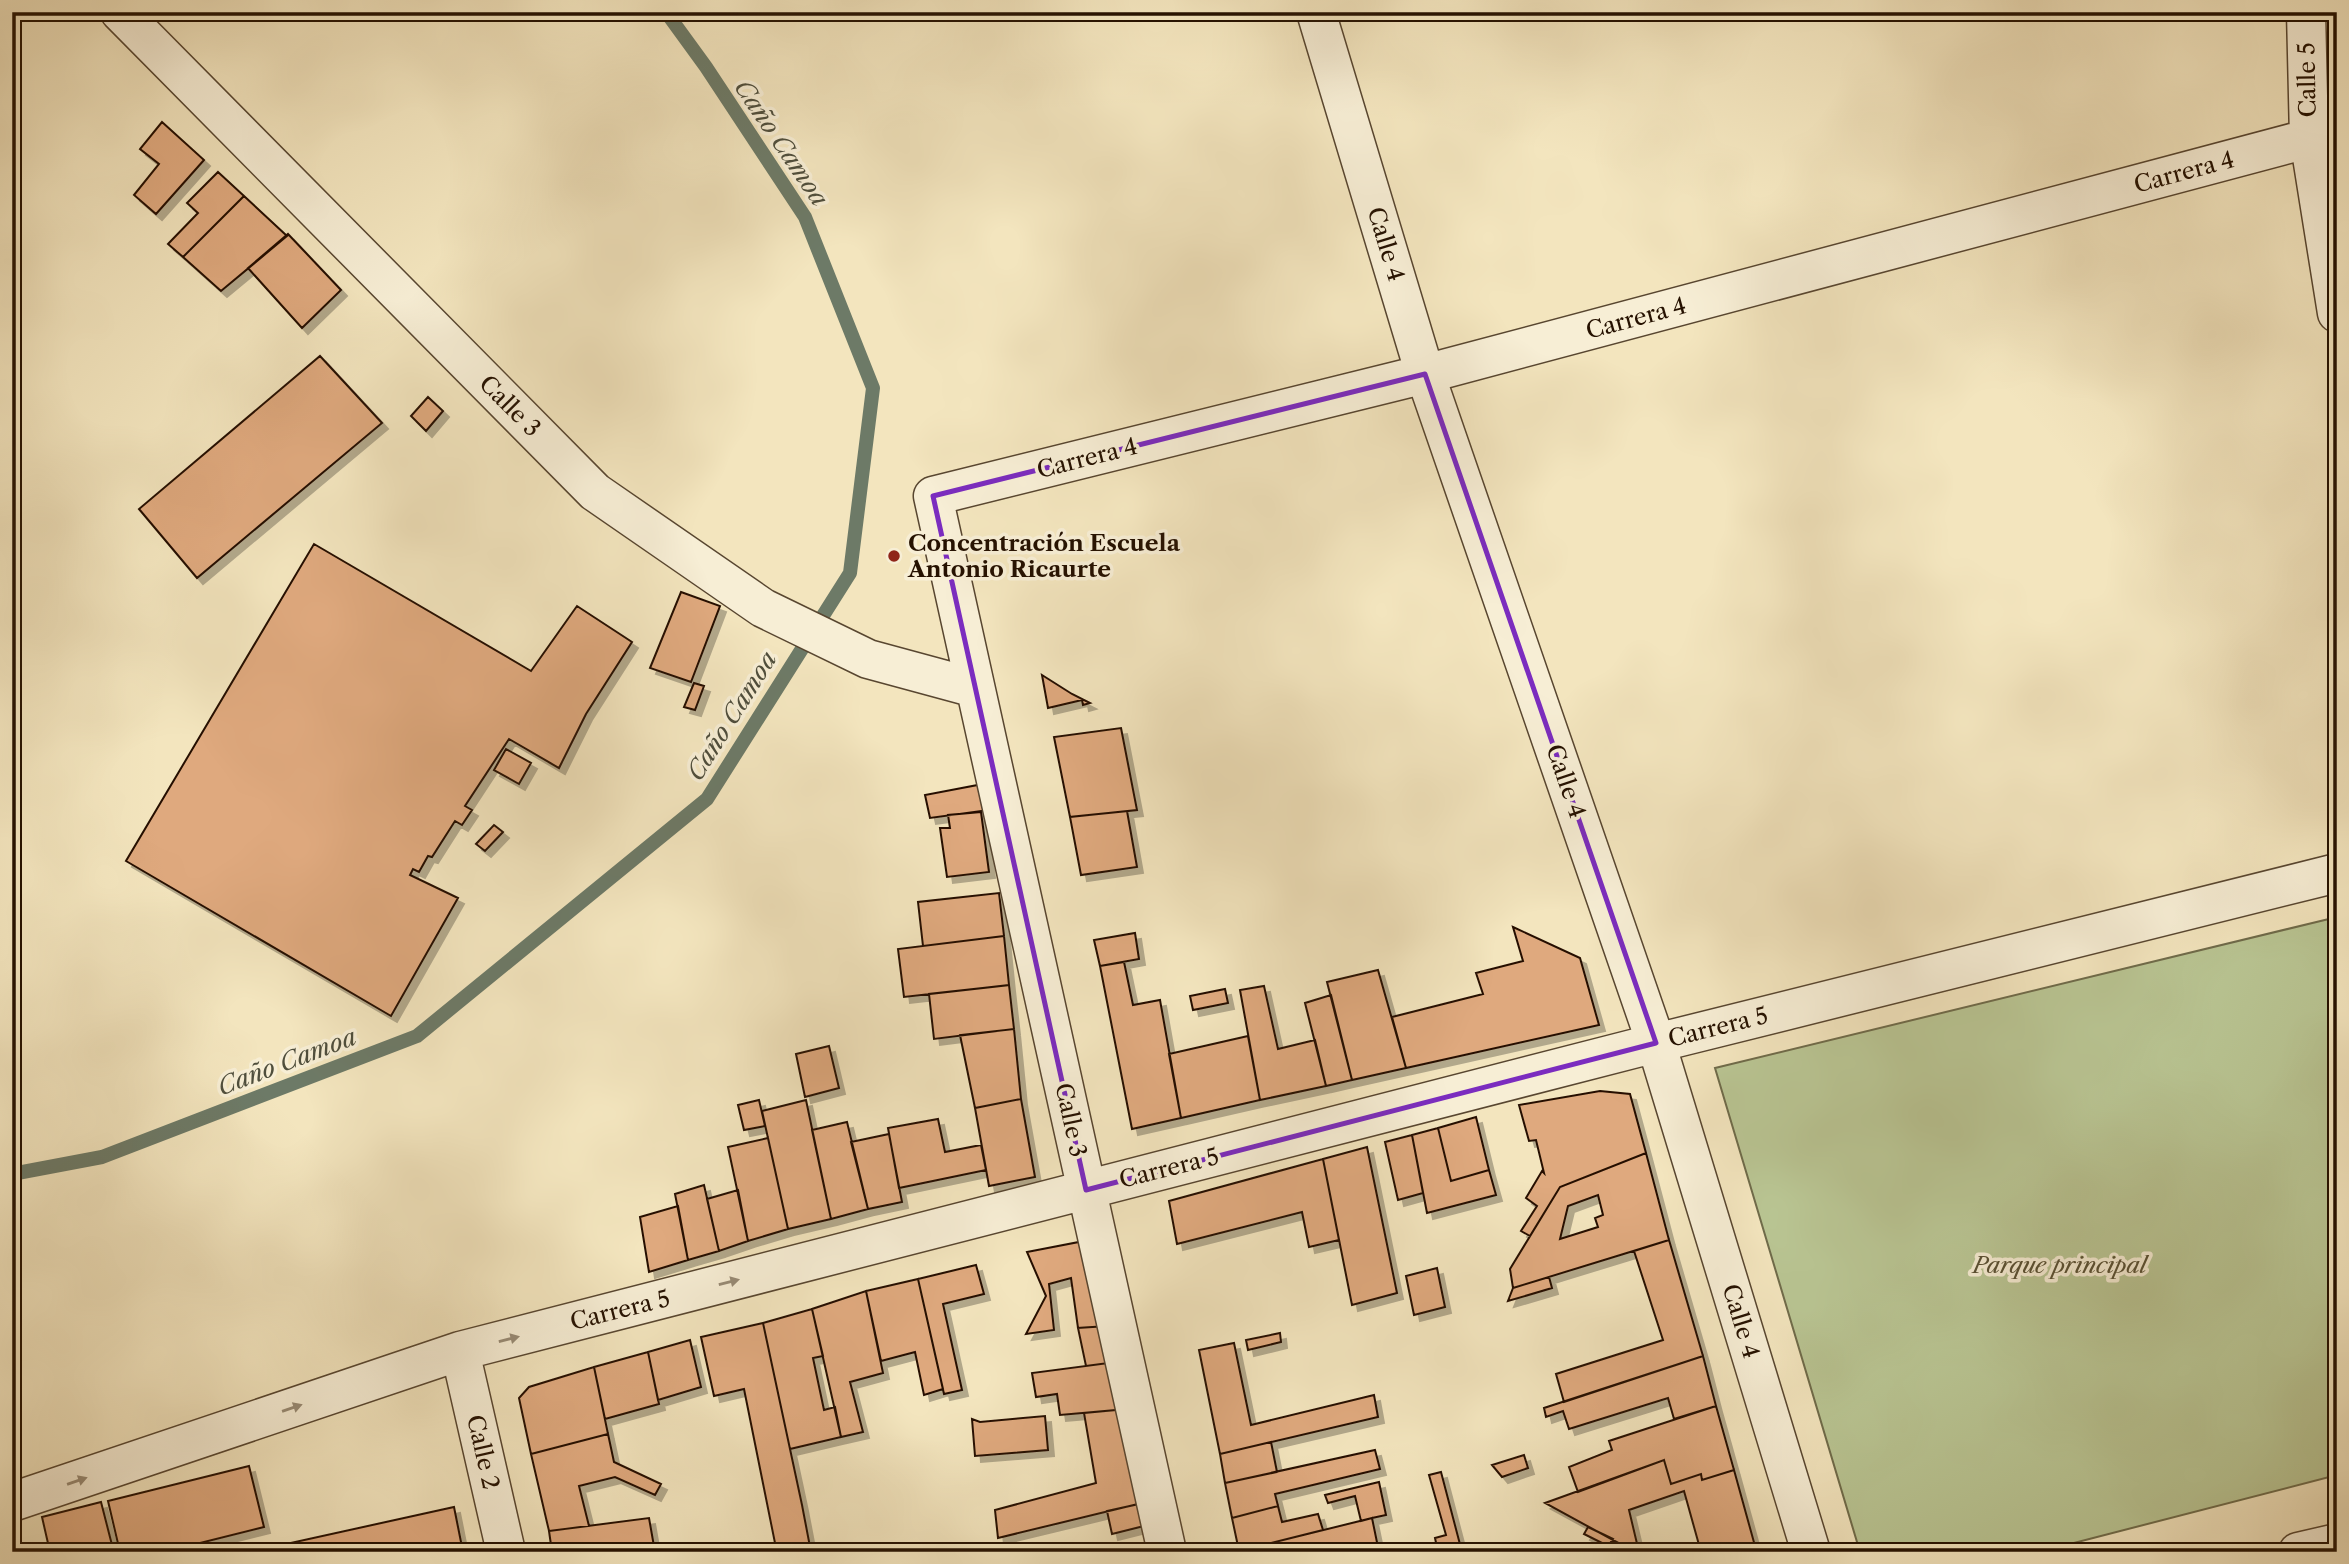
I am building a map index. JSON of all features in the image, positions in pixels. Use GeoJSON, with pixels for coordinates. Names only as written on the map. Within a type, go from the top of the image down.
{"type":"FeatureCollection","features":[{"type":"Feature","properties":{"kind":"street","name":"Calle 3"},"geometry":{"type":"LineString","coordinates":[[120,12],[595,492],[763,608],[867,659],[975,688]]}},
{"type":"Feature","properties":{"kind":"street","name":"Calle 4"},"geometry":{"type":"LineString","coordinates":[[1317,12],[1425,374],[1656,1043],[1811,1552]]}},
{"type":"Feature","properties":{"kind":"street","name":"Calle 5"},"geometry":{"type":"LineString","coordinates":[[2306,12],[2323,135],[2337,313]]}},
{"type":"Feature","properties":{"kind":"street","name":"Carrera 4"},"geometry":{"type":"LineString","coordinates":[[933,496],[1425,374],[2323,135]]}},
{"type":"Feature","properties":{"kind":"street","name":"Calle 3"},"geometry":{"type":"LineString","coordinates":[[933,496],[1167,1552]]}},
{"type":"Feature","properties":{"kind":"street","name":"Carrera 5"},"geometry":{"type":"LineString","coordinates":[[12,1502],[460,1351],[1656,1043],[2337,873]]}},
{"type":"Feature","properties":{"kind":"street","name":"Calle 2"},"geometry":{"type":"LineString","coordinates":[[460,1351],[506,1552]]}},
{"type":"Feature","properties":{"kind":"street"},"geometry":{"type":"LineString","coordinates":[[2298,1552],[2337,1543]]}},
{"type":"Feature","properties":{"kind":"highlighted area"},"geometry":{"type":"Polygon","coordinates":[[[1425,374],[1656,1043],[1086,1190],[933,496],[1425,374]]]}},
{"type":"Feature","properties":{"kind":"green space","name":"Parque principal"},"geometry":{"type":"Polygon","coordinates":[[[2337,917],[2337,1475],[2039,1552],[1860,1552],[1715,1068],[2337,917]]]}},
{"type":"Feature","properties":{"kind":"building"},"geometry":{"type":"Polygon","coordinates":[[[162,122],[204,160],[156,214],[134,195],[159,164],[140,149],[162,122]]]}},
{"type":"Feature","properties":{"kind":"building"},"geometry":{"type":"Polygon","coordinates":[[[218,172],[244,196],[183,257],[168,244],[198,213],[187,203],[218,172]]]}},
{"type":"Feature","properties":{"kind":"building"},"geometry":{"type":"Polygon","coordinates":[[[244,196],[287,236],[221,291],[183,257],[244,196]]]}},
{"type":"Feature","properties":{"kind":"building"},"geometry":{"type":"Polygon","coordinates":[[[288,234],[341,290],[302,328],[248,268],[288,234]]]}},
{"type":"Feature","properties":{"kind":"building"},"geometry":{"type":"Polygon","coordinates":[[[320,356],[382,423],[197,578],[139,509],[320,356]]]}},
{"type":"Feature","properties":{"kind":"building"},"geometry":{"type":"Polygon","coordinates":[[[428,397],[443,411],[426,431],[411,416],[428,397]]]}},
{"type":"Feature","properties":{"kind":"building"},"geometry":{"type":"Polygon","coordinates":[[[314,544],[531,671],[577,606],[632,642],[586,714],[559,768],[509,739],[465,806],[472,810],[462,825],[455,821],[419,872],[413,869],[410,875],[458,898],[391,1016],[126,861],[314,544]]]}},
{"type":"Feature","properties":{"kind":"building"},"geometry":{"type":"Polygon","coordinates":[[[681,592],[720,606],[691,682],[650,668],[681,592]]]}},
{"type":"Feature","properties":{"kind":"building"},"geometry":{"type":"Polygon","coordinates":[[[1042,675],[1090,703],[1083,705],[1082,700],[1048,708],[1042,675]]]}},
{"type":"Feature","properties":{"kind":"building"},"geometry":{"type":"Polygon","coordinates":[[[694,683],[704,686],[695,710],[684,707],[694,683]]]}},
{"type":"Feature","properties":{"kind":"building"},"geometry":{"type":"Polygon","coordinates":[[[1121,728],[1137,810],[1070,817],[1054,737],[1121,728]]]}},
{"type":"Feature","properties":{"kind":"building"},"geometry":{"type":"Polygon","coordinates":[[[506,749],[531,763],[519,784],[494,770],[506,749]]]}},
{"type":"Feature","properties":{"kind":"building"},"geometry":{"type":"Polygon","coordinates":[[[983,784],[989,810],[930,818],[925,795],[983,784]]]}},
{"type":"Feature","properties":{"kind":"building"},"geometry":{"type":"Polygon","coordinates":[[[1127,811],[1137,867],[1081,875],[1070,817],[1127,811]]]}},
{"type":"Feature","properties":{"kind":"building"},"geometry":{"type":"Polygon","coordinates":[[[981,812],[989,872],[947,877],[940,828],[950,828],[948,815],[981,812]]]}},
{"type":"Feature","properties":{"kind":"building"},"geometry":{"type":"Polygon","coordinates":[[[494,825],[503,832],[485,851],[476,844],[494,825]]]}},
{"type":"Feature","properties":{"kind":"building"},"geometry":{"type":"Polygon","coordinates":[[[999,893],[1004,936],[923,946],[918,902],[999,893]]]}},
{"type":"Feature","properties":{"kind":"building"},"geometry":{"type":"Polygon","coordinates":[[[1513,927],[1580,958],[1599,1025],[1406,1068],[1392,1017],[1483,994],[1476,973],[1523,961],[1513,927]]]}},
{"type":"Feature","properties":{"kind":"building"},"geometry":{"type":"Polygon","coordinates":[[[1135,933],[1139,959],[1100,966],[1094,940],[1135,933]]]}},
{"type":"Feature","properties":{"kind":"building"},"geometry":{"type":"Polygon","coordinates":[[[1004,936],[1009,985],[904,997],[898,949],[1004,936]]]}},
{"type":"Feature","properties":{"kind":"building"},"geometry":{"type":"Polygon","coordinates":[[[1124,962],[1133,1005],[1160,1000],[1181,1118],[1132,1129],[1100,966],[1124,962]]]}},
{"type":"Feature","properties":{"kind":"building"},"geometry":{"type":"Polygon","coordinates":[[[1378,970],[1406,1068],[1352,1080],[1327,982],[1378,970]]]}},
{"type":"Feature","properties":{"kind":"building"},"geometry":{"type":"Polygon","coordinates":[[[1009,985],[1014,1029],[934,1039],[929,994],[1009,985]]]}},
{"type":"Feature","properties":{"kind":"building"},"geometry":{"type":"Polygon","coordinates":[[[1264,986],[1278,1049],[1315,1040],[1326,1086],[1260,1100],[1240,990],[1264,986]]]}},
{"type":"Feature","properties":{"kind":"building"},"geometry":{"type":"Polygon","coordinates":[[[1225,989],[1228,1003],[1193,1010],[1190,996],[1225,989]]]}},
{"type":"Feature","properties":{"kind":"building"},"geometry":{"type":"Polygon","coordinates":[[[1331,995],[1352,1080],[1326,1086],[1305,1003],[1331,995]]]}},
{"type":"Feature","properties":{"kind":"building"},"geometry":{"type":"Polygon","coordinates":[[[1014,1029],[1021,1099],[975,1108],[960,1035],[1014,1029]]]}},
{"type":"Feature","properties":{"kind":"building"},"geometry":{"type":"Polygon","coordinates":[[[1248,1036],[1260,1100],[1181,1118],[1169,1054],[1248,1036]]]}},
{"type":"Feature","properties":{"kind":"building"},"geometry":{"type":"Polygon","coordinates":[[[829,1046],[839,1088],[805,1097],[796,1054],[829,1046]]]}},
{"type":"Feature","properties":{"kind":"building"},"geometry":{"type":"Polygon","coordinates":[[[1600,1091],[1630,1094],[1646,1153],[1560,1187],[1530,1236],[1521,1231],[1537,1206],[1526,1198],[1542,1171],[1544,1173],[1536,1140],[1529,1141],[1519,1105],[1600,1091]]]}},
{"type":"Feature","properties":{"kind":"building"},"geometry":{"type":"Polygon","coordinates":[[[1021,1099],[1035,1177],[989,1186],[975,1108],[1021,1099]]]}},
{"type":"Feature","properties":{"kind":"building"},"geometry":{"type":"Polygon","coordinates":[[[759,1100],[765,1126],[744,1130],[738,1105],[759,1100]]]}},
{"type":"Feature","properties":{"kind":"building"},"geometry":{"type":"Polygon","coordinates":[[[806,1100],[831,1219],[788,1229],[762,1111],[806,1100]]]}},
{"type":"Feature","properties":{"kind":"building"},"geometry":{"type":"Polygon","coordinates":[[[1476,1117],[1489,1170],[1451,1181],[1438,1128],[1476,1117]]]}},
{"type":"Feature","properties":{"kind":"building"},"geometry":{"type":"Polygon","coordinates":[[[938,1119],[945,1152],[981,1145],[986,1170],[899,1188],[888,1128],[938,1119]]]}},
{"type":"Feature","properties":{"kind":"building"},"geometry":{"type":"Polygon","coordinates":[[[847,1122],[868,1209],[831,1219],[812,1130],[847,1122]]]}},
{"type":"Feature","properties":{"kind":"building"},"geometry":{"type":"Polygon","coordinates":[[[1438,1128],[1451,1181],[1489,1170],[1496,1195],[1427,1213],[1412,1135],[1438,1128]]]}},
{"type":"Feature","properties":{"kind":"building"},"geometry":{"type":"Polygon","coordinates":[[[889,1134],[902,1202],[868,1209],[851,1142],[889,1134]]]}},
{"type":"Feature","properties":{"kind":"building"},"geometry":{"type":"Polygon","coordinates":[[[1412,1135],[1423,1193],[1398,1200],[1385,1142],[1412,1135]]]}},
{"type":"Feature","properties":{"kind":"building"},"geometry":{"type":"Polygon","coordinates":[[[768,1138],[788,1229],[748,1241],[728,1147],[768,1138]]]}},
{"type":"Feature","properties":{"kind":"building"},"geometry":{"type":"Polygon","coordinates":[[[1367,1147],[1397,1293],[1352,1305],[1323,1159],[1367,1147]]]}},
{"type":"Feature","properties":{"kind":"building"},"geometry":{"type":"Polygon","coordinates":[[[1646,1153],[1669,1240],[1513,1288],[1510,1269],[1560,1187],[1646,1153]],[[1598,1195],[1568,1206],[1560,1239],[1598,1227],[1595,1218],[1603,1215],[1598,1195]]]}},
{"type":"Feature","properties":{"kind":"building"},"geometry":{"type":"Polygon","coordinates":[[[1323,1159],[1339,1240],[1309,1247],[1302,1212],[1177,1244],[1169,1201],[1323,1159]]]}},
{"type":"Feature","properties":{"kind":"building"},"geometry":{"type":"Polygon","coordinates":[[[704,1185],[719,1251],[688,1260],[675,1194],[704,1185]]]}},
{"type":"Feature","properties":{"kind":"building"},"geometry":{"type":"Polygon","coordinates":[[[738,1190],[748,1241],[719,1251],[707,1199],[738,1190]]]}},
{"type":"Feature","properties":{"kind":"building"},"geometry":{"type":"Polygon","coordinates":[[[678,1206],[688,1260],[649,1272],[640,1217],[678,1206]]]}},
{"type":"Feature","properties":{"kind":"building"},"geometry":{"type":"Polygon","coordinates":[[[1669,1240],[1703,1356],[1564,1402],[1556,1374],[1663,1340],[1634,1251],[1669,1240]]]}},
{"type":"Feature","properties":{"kind":"building"},"geometry":{"type":"Polygon","coordinates":[[[1079,1242],[1107,1326],[1078,1328],[1071,1278],[1049,1284],[1054,1330],[1026,1334],[1046,1296],[1027,1252],[1079,1242]]]}},
{"type":"Feature","properties":{"kind":"building"},"geometry":{"type":"Polygon","coordinates":[[[976,1265],[984,1294],[943,1304],[962,1390],[944,1394],[918,1279],[976,1265]]]}},
{"type":"Feature","properties":{"kind":"building"},"geometry":{"type":"Polygon","coordinates":[[[1437,1268],[1445,1307],[1414,1315],[1406,1276],[1437,1268]]]}},
{"type":"Feature","properties":{"kind":"building"},"geometry":{"type":"Polygon","coordinates":[[[1549,1277],[1552,1288],[1508,1301],[1513,1288],[1549,1277]]]}},
{"type":"Feature","properties":{"kind":"building"},"geometry":{"type":"Polygon","coordinates":[[[918,1279],[943,1389],[924,1395],[915,1352],[881,1361],[866,1291],[918,1279]]]}},
{"type":"Feature","properties":{"kind":"building"},"geometry":{"type":"Polygon","coordinates":[[[866,1291],[883,1373],[850,1382],[863,1432],[841,1437],[812,1309],[866,1291]]]}},
{"type":"Feature","properties":{"kind":"building"},"geometry":{"type":"Polygon","coordinates":[[[812,1309],[823,1356],[813,1358],[824,1410],[835,1407],[841,1437],[790,1449],[763,1323],[812,1309]]]}},
{"type":"Feature","properties":{"kind":"building"},"geometry":{"type":"Polygon","coordinates":[[[763,1323],[811,1552],[782,1552],[776,1548],[744,1389],[714,1396],[701,1337],[763,1323]]]}},
{"type":"Feature","properties":{"kind":"building"},"geometry":{"type":"Polygon","coordinates":[[[1107,1326],[1116,1362],[1086,1366],[1078,1328],[1107,1326]]]}},
{"type":"Feature","properties":{"kind":"building"},"geometry":{"type":"Polygon","coordinates":[[[1280,1333],[1281,1342],[1248,1350],[1246,1340],[1280,1333]]]}},
{"type":"Feature","properties":{"kind":"building"},"geometry":{"type":"Polygon","coordinates":[[[690,1340],[701,1387],[658,1400],[648,1352],[690,1340]]]}},
{"type":"Feature","properties":{"kind":"building"},"geometry":{"type":"Polygon","coordinates":[[[1234,1343],[1251,1425],[1374,1395],[1378,1417],[1220,1454],[1199,1350],[1234,1343]]]}},
{"type":"Feature","properties":{"kind":"building"},"geometry":{"type":"Polygon","coordinates":[[[648,1352],[659,1404],[605,1419],[594,1367],[648,1352]]]}},
{"type":"Feature","properties":{"kind":"building"},"geometry":{"type":"Polygon","coordinates":[[[1703,1356],[1716,1406],[1674,1419],[1668,1398],[1569,1429],[1563,1411],[1546,1417],[1544,1408],[1703,1356]]]}},
{"type":"Feature","properties":{"kind":"building"},"geometry":{"type":"Polygon","coordinates":[[[1116,1362],[1127,1409],[1060,1415],[1057,1394],[1036,1397],[1032,1373],[1116,1362]]]}},
{"type":"Feature","properties":{"kind":"building"},"geometry":{"type":"Polygon","coordinates":[[[594,1367],[608,1434],[531,1454],[519,1398],[529,1387],[594,1367]]]}},
{"type":"Feature","properties":{"kind":"building"},"geometry":{"type":"Polygon","coordinates":[[[1716,1406],[1734,1470],[1702,1480],[1701,1474],[1671,1484],[1664,1460],[1578,1492],[1569,1467],[1612,1450],[1609,1441],[1716,1406]]]}},
{"type":"Feature","properties":{"kind":"building"},"geometry":{"type":"Polygon","coordinates":[[[1127,1409],[1142,1503],[998,1538],[995,1510],[1096,1483],[1084,1413],[1127,1409]]]}},
{"type":"Feature","properties":{"kind":"building"},"geometry":{"type":"Polygon","coordinates":[[[1045,1416],[1048,1450],[975,1456],[972,1419],[980,1422],[1045,1416]]]}},
{"type":"Feature","properties":{"kind":"building"},"geometry":{"type":"Polygon","coordinates":[[[608,1434],[614,1462],[661,1484],[655,1495],[615,1477],[579,1486],[589,1526],[549,1531],[531,1454],[608,1434]]]}},
{"type":"Feature","properties":{"kind":"building"},"geometry":{"type":"Polygon","coordinates":[[[1271,1442],[1277,1472],[1225,1483],[1220,1454],[1271,1442]]]}},
{"type":"Feature","properties":{"kind":"building"},"geometry":{"type":"Polygon","coordinates":[[[1375,1450],[1380,1469],[1275,1494],[1278,1506],[1232,1518],[1225,1483],[1375,1450]]]}},
{"type":"Feature","properties":{"kind":"building"},"geometry":{"type":"Polygon","coordinates":[[[1524,1455],[1528,1468],[1502,1477],[1492,1465],[1524,1455]]]}},
{"type":"Feature","properties":{"kind":"building"},"geometry":{"type":"Polygon","coordinates":[[[1664,1460],[1671,1484],[1701,1474],[1702,1480],[1734,1470],[1755,1546],[1735,1552],[1701,1552],[1684,1491],[1629,1510],[1639,1552],[1545,1503],[1664,1460]]]}},
{"type":"Feature","properties":{"kind":"building"},"geometry":{"type":"Polygon","coordinates":[[[249,1466],[264,1527],[164,1552],[120,1552],[108,1501],[249,1466]]]}},
{"type":"Feature","properties":{"kind":"building"},"geometry":{"type":"Polygon","coordinates":[[[1441,1472],[1462,1552],[1438,1552],[1435,1538],[1446,1535],[1429,1475],[1441,1472]]]}},
{"type":"Feature","properties":{"kind":"building"},"geometry":{"type":"Polygon","coordinates":[[[1379,1482],[1386,1515],[1361,1521],[1355,1496],[1328,1503],[1325,1495],[1379,1482]]]}},
{"type":"Feature","properties":{"kind":"building"},"geometry":{"type":"Polygon","coordinates":[[[101,1502],[112,1545],[84,1552],[50,1552],[42,1517],[101,1502]]]}},
{"type":"Feature","properties":{"kind":"building"},"geometry":{"type":"Polygon","coordinates":[[[1139,1504],[1144,1526],[1112,1534],[1107,1511],[1139,1504]]]}},
{"type":"Feature","properties":{"kind":"building"},"geometry":{"type":"Polygon","coordinates":[[[1278,1506],[1282,1522],[1318,1514],[1323,1530],[1239,1551],[1232,1518],[1278,1506]]]}},
{"type":"Feature","properties":{"kind":"building"},"geometry":{"type":"Polygon","coordinates":[[[454,1507],[463,1552],[287,1552],[286,1544],[454,1507]]]}},
{"type":"Feature","properties":{"kind":"building"},"geometry":{"type":"Polygon","coordinates":[[[649,1518],[655,1552],[552,1552],[549,1531],[649,1518]]]}},
{"type":"Feature","properties":{"kind":"building"},"geometry":{"type":"Polygon","coordinates":[[[1372,1518],[1379,1552],[1239,1552],[1239,1551],[1372,1518]]]}},
{"type":"Feature","properties":{"kind":"building"},"geometry":{"type":"Polygon","coordinates":[[[1588,1527],[1613,1539],[1608,1546],[1584,1534],[1588,1527]]]}},
{"type":"Feature","properties":{"kind":"waterway","name":"Caño Camoa"},"geometry":{"type":"LineString","coordinates":[[12,1174],[102,1157],[417,1036],[707,799],[850,573],[873,388],[805,217],[706,67],[666,12]]}},
{"type":"Feature","properties":{"kind":"place","name":"Concentración Escuela Antonio Ricaurte"},"geometry":{"type":"Point","coordinates":[894,556]}}]}
